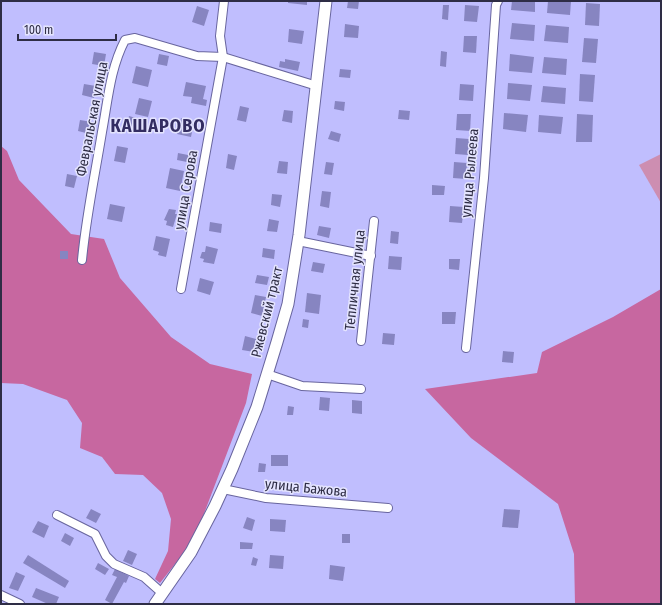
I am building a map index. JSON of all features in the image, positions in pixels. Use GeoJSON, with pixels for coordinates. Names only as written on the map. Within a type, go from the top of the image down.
{"type":"FeatureCollection","features":[{"type":"Feature","properties":{"kind":"main road","name":"Ржевский тракт"},"geometry":{"type":"LineString","coordinates":[[155,604],[191,552],[223,489],[257,407],[288,304],[298,241],[326,1]]}},
{"type":"Feature","properties":{"kind":"street","name":"улица Серова"},"geometry":{"type":"LineString","coordinates":[[182,289],[223,57],[220,36],[224,1]]}},
{"type":"Feature","properties":{"kind":"street","name":"улица Рылеева"},"geometry":{"type":"LineString","coordinates":[[466,348],[484,178],[496,5],[498,1]]}},
{"type":"Feature","properties":{"kind":"street","name":"Февральская улица"},"geometry":{"type":"LineString","coordinates":[[82,260],[86,222],[110,84],[116,57],[125,40],[135,38],[197,56],[223,57],[317,86]]}},
{"type":"Feature","properties":{"kind":"street","name":"Тепличная улица"},"geometry":{"type":"LineString","coordinates":[[361,341],[374,221]]}},
{"type":"Feature","properties":{"kind":"street"},"geometry":{"type":"LineString","coordinates":[[298,241],[371,256]]}},
{"type":"Feature","properties":{"kind":"street"},"geometry":{"type":"LineString","coordinates":[[267,374],[302,386],[361,389]]}},
{"type":"Feature","properties":{"kind":"street","name":"улица Бажова"},"geometry":{"type":"LineString","coordinates":[[223,489],[266,498],[388,508]]}},
{"type":"Feature","properties":{"kind":"street"},"geometry":{"type":"LineString","coordinates":[[57,515],[95,534],[106,556],[114,564],[144,577],[162,592]]}},
{"type":"Feature","properties":{"kind":"street"},"geometry":{"type":"LineString","coordinates":[[1,595],[20,604]]}},
{"type":"Feature","properties":{"kind":"shaded area"},"geometry":{"type":"Polygon","coordinates":[[[1,146],[7,151],[19,180],[71,234],[104,239],[120,278],[171,337],[210,364],[252,374],[246,403],[194,540],[160,583],[155,579],[168,551],[171,519],[162,493],[143,475],[115,474],[102,457],[80,448],[82,423],[67,400],[23,384],[1,383],[1,146]]]}},
{"type":"Feature","properties":{"kind":"shaded area"},"geometry":{"type":"Polygon","coordinates":[[[661,154],[661,203],[639,165],[661,154]]]}},
{"type":"Feature","properties":{"kind":"shaded area"},"geometry":{"type":"Polygon","coordinates":[[[661,289],[661,604],[575,604],[574,554],[558,504],[471,438],[425,389],[537,373],[542,352],[613,317],[661,289]]]}},
{"type":"Feature","properties":{"kind":"building"},"geometry":{"type":"Polygon","coordinates":[[[288,1],[307,1],[307,5],[288,3],[288,1]]]}},
{"type":"Feature","properties":{"kind":"building"},"geometry":{"type":"Polygon","coordinates":[[[348,1],[359,1],[358,9],[347,8],[348,1]]]}},
{"type":"Feature","properties":{"kind":"building"},"geometry":{"type":"Polygon","coordinates":[[[512,1],[535,1],[535,12],[511,10],[512,1]]]}},
{"type":"Feature","properties":{"kind":"building"},"geometry":{"type":"Polygon","coordinates":[[[548,1],[571,1],[570,15],[547,13],[548,1]]]}},
{"type":"Feature","properties":{"kind":"building"},"geometry":{"type":"Polygon","coordinates":[[[586,3],[600,4],[599,26],[585,25],[586,3]]]}},
{"type":"Feature","properties":{"kind":"building"},"geometry":{"type":"Polygon","coordinates":[[[443,5],[449,5],[448,20],[442,19],[443,5]]]}},
{"type":"Feature","properties":{"kind":"building"},"geometry":{"type":"Polygon","coordinates":[[[465,5],[479,6],[477,22],[464,21],[465,5]]]}},
{"type":"Feature","properties":{"kind":"building"},"geometry":{"type":"Polygon","coordinates":[[[197,6],[209,10],[204,26],[192,22],[197,6]]]}},
{"type":"Feature","properties":{"kind":"building"},"geometry":{"type":"Polygon","coordinates":[[[512,23],[535,25],[534,41],[510,39],[512,23]]]}},
{"type":"Feature","properties":{"kind":"building"},"geometry":{"type":"Polygon","coordinates":[[[345,24],[359,26],[358,38],[344,37],[345,24]]]}},
{"type":"Feature","properties":{"kind":"building"},"geometry":{"type":"Polygon","coordinates":[[[546,25],[569,27],[568,43],[544,41],[546,25]]]}},
{"type":"Feature","properties":{"kind":"building"},"geometry":{"type":"Polygon","coordinates":[[[289,29],[304,31],[302,44],[288,42],[289,29]]]}},
{"type":"Feature","properties":{"kind":"building"},"geometry":{"type":"Polygon","coordinates":[[[464,36],[477,36],[476,53],[463,52],[464,36]]]}},
{"type":"Feature","properties":{"kind":"building"},"geometry":{"type":"Polygon","coordinates":[[[584,38],[598,39],[596,63],[582,62],[584,38]]]}},
{"type":"Feature","properties":{"kind":"building"},"geometry":{"type":"Polygon","coordinates":[[[441,51],[447,52],[446,67],[440,66],[441,51]]]}},
{"type":"Feature","properties":{"kind":"building"},"geometry":{"type":"Polygon","coordinates":[[[94,52],[106,54],[104,66],[92,64],[94,52]]]}},
{"type":"Feature","properties":{"kind":"building"},"geometry":{"type":"Polygon","coordinates":[[[159,54],[169,56],[167,66],[157,64],[159,54]]]}},
{"type":"Feature","properties":{"kind":"building"},"geometry":{"type":"Polygon","coordinates":[[[510,54],[534,57],[532,73],[509,71],[510,54]]]}},
{"type":"Feature","properties":{"kind":"building"},"geometry":{"type":"Polygon","coordinates":[[[544,57],[567,59],[566,75],[542,73],[544,57]]]}},
{"type":"Feature","properties":{"kind":"building"},"geometry":{"type":"Polygon","coordinates":[[[285,59],[300,62],[298,71],[279,67],[280,61],[285,62],[285,59]]]}},
{"type":"Feature","properties":{"kind":"building"},"geometry":{"type":"Polygon","coordinates":[[[136,66],[152,70],[148,87],[132,83],[136,66]]]}},
{"type":"Feature","properties":{"kind":"building"},"geometry":{"type":"Polygon","coordinates":[[[340,69],[351,70],[350,78],[339,77],[340,69]]]}},
{"type":"Feature","properties":{"kind":"building"},"geometry":{"type":"Polygon","coordinates":[[[580,74],[595,75],[593,102],[579,101],[580,74]]]}},
{"type":"Feature","properties":{"kind":"building"},"geometry":{"type":"Polygon","coordinates":[[[186,82],[206,86],[203,99],[207,100],[206,106],[191,103],[192,97],[183,96],[186,82]]]}},
{"type":"Feature","properties":{"kind":"building"},"geometry":{"type":"Polygon","coordinates":[[[508,83],[532,85],[530,101],[507,99],[508,83]]]}},
{"type":"Feature","properties":{"kind":"building"},"geometry":{"type":"Polygon","coordinates":[[[84,84],[96,86],[94,98],[82,95],[84,84]]]}},
{"type":"Feature","properties":{"kind":"building"},"geometry":{"type":"Polygon","coordinates":[[[460,84],[474,85],[473,101],[459,100],[460,84]]]}},
{"type":"Feature","properties":{"kind":"building"},"geometry":{"type":"Polygon","coordinates":[[[543,86],[566,88],[565,104],[541,102],[543,86]]]}},
{"type":"Feature","properties":{"kind":"building"},"geometry":{"type":"Polygon","coordinates":[[[139,98],[152,101],[148,117],[135,114],[139,98]]]}},
{"type":"Feature","properties":{"kind":"building"},"geometry":{"type":"Polygon","coordinates":[[[335,101],[345,102],[344,111],[334,109],[335,101]]]}},
{"type":"Feature","properties":{"kind":"building"},"geometry":{"type":"Polygon","coordinates":[[[240,106],[249,108],[246,122],[237,120],[240,106]]]}},
{"type":"Feature","properties":{"kind":"building"},"geometry":{"type":"Polygon","coordinates":[[[284,110],[293,111],[292,123],[282,121],[284,110]]]}},
{"type":"Feature","properties":{"kind":"building"},"geometry":{"type":"Polygon","coordinates":[[[399,110],[410,111],[409,120],[398,119],[399,110]]]}},
{"type":"Feature","properties":{"kind":"building"},"geometry":{"type":"Polygon","coordinates":[[[504,113],[528,115],[526,132],[503,129],[504,113]]]}},
{"type":"Feature","properties":{"kind":"building"},"geometry":{"type":"Polygon","coordinates":[[[457,114],[471,114],[470,131],[456,130],[457,114]]]}},
{"type":"Feature","properties":{"kind":"building"},"geometry":{"type":"Polygon","coordinates":[[[577,114],[593,115],[592,142],[576,142],[577,114]]]}},
{"type":"Feature","properties":{"kind":"building"},"geometry":{"type":"Polygon","coordinates":[[[539,115],[563,117],[561,134],[538,132],[539,115]]]}},
{"type":"Feature","properties":{"kind":"building"},"geometry":{"type":"Polygon","coordinates":[[[129,116],[136,118],[134,127],[127,125],[129,116]]]}},
{"type":"Feature","properties":{"kind":"building"},"geometry":{"type":"Polygon","coordinates":[[[181,118],[194,122],[191,137],[177,134],[181,118]]]}},
{"type":"Feature","properties":{"kind":"building"},"geometry":{"type":"Polygon","coordinates":[[[80,120],[92,122],[90,134],[78,131],[80,120]]]}},
{"type":"Feature","properties":{"kind":"building"},"geometry":{"type":"Polygon","coordinates":[[[331,131],[341,134],[339,142],[328,139],[331,131]]]}},
{"type":"Feature","properties":{"kind":"building"},"geometry":{"type":"Polygon","coordinates":[[[456,138],[469,139],[468,155],[455,154],[456,138]]]}},
{"type":"Feature","properties":{"kind":"building"},"geometry":{"type":"Polygon","coordinates":[[[117,146],[128,148],[125,163],[114,161],[117,146]]]}},
{"type":"Feature","properties":{"kind":"building"},"geometry":{"type":"Polygon","coordinates":[[[178,153],[193,156],[192,163],[177,160],[178,153]]]}},
{"type":"Feature","properties":{"kind":"building"},"geometry":{"type":"Polygon","coordinates":[[[228,154],[237,156],[234,170],[226,168],[228,154]]]}},
{"type":"Feature","properties":{"kind":"building"},"geometry":{"type":"Polygon","coordinates":[[[279,161],[288,162],[287,174],[277,173],[279,161]]]}},
{"type":"Feature","properties":{"kind":"building"},"geometry":{"type":"Polygon","coordinates":[[[326,162],[334,163],[332,175],[324,174],[326,162]]]}},
{"type":"Feature","properties":{"kind":"building"},"geometry":{"type":"Polygon","coordinates":[[[454,162],[467,163],[466,179],[453,178],[454,162]]]}},
{"type":"Feature","properties":{"kind":"building"},"geometry":{"type":"Polygon","coordinates":[[[170,168],[184,171],[180,191],[166,188],[170,168]]]}},
{"type":"Feature","properties":{"kind":"building"},"geometry":{"type":"Polygon","coordinates":[[[67,174],[77,176],[74,188],[65,186],[67,174]]]}},
{"type":"Feature","properties":{"kind":"building"},"geometry":{"type":"Polygon","coordinates":[[[432,185],[445,186],[444,195],[432,195],[432,185]]]}},
{"type":"Feature","properties":{"kind":"building"},"geometry":{"type":"Polygon","coordinates":[[[322,191],[331,192],[329,208],[320,206],[322,191]]]}},
{"type":"Feature","properties":{"kind":"building"},"geometry":{"type":"Polygon","coordinates":[[[272,194],[282,195],[280,207],[271,205],[272,194]]]}},
{"type":"Feature","properties":{"kind":"building"},"geometry":{"type":"Polygon","coordinates":[[[110,204],[125,207],[122,222],[107,219],[110,204]]]}},
{"type":"Feature","properties":{"kind":"building"},"geometry":{"type":"Polygon","coordinates":[[[450,206],[464,207],[462,223],[449,222],[450,206]]]}},
{"type":"Feature","properties":{"kind":"building"},"geometry":{"type":"Polygon","coordinates":[[[169,209],[176,210],[175,214],[177,214],[173,227],[166,225],[167,221],[164,220],[169,209]]]}},
{"type":"Feature","properties":{"kind":"building"},"geometry":{"type":"Polygon","coordinates":[[[269,219],[279,221],[277,232],[267,231],[269,219]]]}},
{"type":"Feature","properties":{"kind":"building"},"geometry":{"type":"Polygon","coordinates":[[[210,222],[222,224],[221,233],[209,231],[210,222]]]}},
{"type":"Feature","properties":{"kind":"building"},"geometry":{"type":"Polygon","coordinates":[[[319,226],[331,228],[329,238],[317,235],[319,226]]]}},
{"type":"Feature","properties":{"kind":"building"},"geometry":{"type":"Polygon","coordinates":[[[391,231],[399,232],[398,244],[390,243],[391,231]]]}},
{"type":"Feature","properties":{"kind":"building"},"geometry":{"type":"Polygon","coordinates":[[[156,236],[170,239],[166,257],[158,255],[159,252],[153,250],[156,236]]]}},
{"type":"Feature","properties":{"kind":"building"},"geometry":{"type":"Polygon","coordinates":[[[206,246],[218,249],[214,264],[203,262],[204,259],[200,258],[202,252],[205,252],[206,246]]]}},
{"type":"Feature","properties":{"kind":"building"},"geometry":{"type":"Polygon","coordinates":[[[263,248],[275,250],[274,259],[262,257],[263,248]]]}},
{"type":"Feature","properties":{"kind":"building"},"geometry":{"type":"Polygon","coordinates":[[[60,251],[68,251],[68,259],[60,259],[60,251]]]}},
{"type":"Feature","properties":{"kind":"building"},"geometry":{"type":"Polygon","coordinates":[[[389,256],[402,257],[401,270],[388,269],[389,256]]]}},
{"type":"Feature","properties":{"kind":"building"},"geometry":{"type":"Polygon","coordinates":[[[449,259],[460,259],[459,270],[449,269],[449,259]]]}},
{"type":"Feature","properties":{"kind":"building"},"geometry":{"type":"Polygon","coordinates":[[[313,262],[325,264],[323,273],[311,271],[313,262]]]}},
{"type":"Feature","properties":{"kind":"building"},"geometry":{"type":"Polygon","coordinates":[[[257,275],[269,277],[267,285],[255,283],[257,275]]]}},
{"type":"Feature","properties":{"kind":"building"},"geometry":{"type":"Polygon","coordinates":[[[200,278],[214,282],[210,295],[197,291],[200,278]]]}},
{"type":"Feature","properties":{"kind":"building"},"geometry":{"type":"Polygon","coordinates":[[[307,293],[321,295],[319,314],[305,312],[307,293]]]}},
{"type":"Feature","properties":{"kind":"building"},"geometry":{"type":"Polygon","coordinates":[[[255,295],[266,297],[262,316],[251,313],[255,295]]]}},
{"type":"Feature","properties":{"kind":"building"},"geometry":{"type":"Polygon","coordinates":[[[442,312],[456,312],[455,324],[442,324],[442,312]]]}},
{"type":"Feature","properties":{"kind":"building"},"geometry":{"type":"Polygon","coordinates":[[[303,319],[309,320],[308,328],[302,327],[303,319]]]}},
{"type":"Feature","properties":{"kind":"building"},"geometry":{"type":"Polygon","coordinates":[[[383,333],[395,334],[394,345],[382,344],[383,333]]]}},
{"type":"Feature","properties":{"kind":"building"},"geometry":{"type":"Polygon","coordinates":[[[245,336],[256,339],[254,352],[242,350],[245,336]]]}},
{"type":"Feature","properties":{"kind":"building"},"geometry":{"type":"Polygon","coordinates":[[[503,351],[514,352],[513,363],[502,362],[503,351]]]}},
{"type":"Feature","properties":{"kind":"building"},"geometry":{"type":"Polygon","coordinates":[[[320,397],[330,398],[329,411],[319,410],[320,397]]]}},
{"type":"Feature","properties":{"kind":"building"},"geometry":{"type":"Polygon","coordinates":[[[352,400],[362,401],[362,414],[352,413],[352,400]]]}},
{"type":"Feature","properties":{"kind":"building"},"geometry":{"type":"Polygon","coordinates":[[[288,406],[294,407],[293,415],[287,415],[288,406]]]}},
{"type":"Feature","properties":{"kind":"building"},"geometry":{"type":"Polygon","coordinates":[[[271,455],[288,455],[288,466],[271,466],[271,455]]]}},
{"type":"Feature","properties":{"kind":"building"},"geometry":{"type":"Polygon","coordinates":[[[259,463],[266,464],[265,472],[258,472],[259,463]]]}},
{"type":"Feature","properties":{"kind":"building"},"geometry":{"type":"Polygon","coordinates":[[[91,509],[101,514],[96,523],[86,518],[91,509]]]}},
{"type":"Feature","properties":{"kind":"building"},"geometry":{"type":"Polygon","coordinates":[[[504,509],[520,510],[518,528],[502,527],[504,509]]]}},
{"type":"Feature","properties":{"kind":"building"},"geometry":{"type":"Polygon","coordinates":[[[247,517],[255,520],[252,531],[243,528],[247,517]]]}},
{"type":"Feature","properties":{"kind":"building"},"geometry":{"type":"Polygon","coordinates":[[[270,519],[286,520],[285,532],[270,531],[270,519]]]}},
{"type":"Feature","properties":{"kind":"building"},"geometry":{"type":"Polygon","coordinates":[[[38,521],[49,526],[44,538],[32,532],[38,521]]]}},
{"type":"Feature","properties":{"kind":"building"},"geometry":{"type":"Polygon","coordinates":[[[65,533],[74,538],[70,546],[61,541],[65,533]]]}},
{"type":"Feature","properties":{"kind":"building"},"geometry":{"type":"Polygon","coordinates":[[[342,534],[350,534],[350,543],[342,543],[342,534]]]}},
{"type":"Feature","properties":{"kind":"building"},"geometry":{"type":"Polygon","coordinates":[[[240,542],[253,543],[252,549],[240,549],[240,542]]]}},
{"type":"Feature","properties":{"kind":"building"},"geometry":{"type":"Polygon","coordinates":[[[128,550],[137,554],[132,565],[123,561],[128,550]]]}},
{"type":"Feature","properties":{"kind":"building"},"geometry":{"type":"Polygon","coordinates":[[[28,555],[69,581],[65,588],[23,563],[28,555]]]}},
{"type":"Feature","properties":{"kind":"building"},"geometry":{"type":"Polygon","coordinates":[[[270,555],[284,556],[283,569],[269,568],[270,555]]]}},
{"type":"Feature","properties":{"kind":"building"},"geometry":{"type":"Polygon","coordinates":[[[253,557],[258,559],[256,566],[251,565],[253,557]]]}},
{"type":"Feature","properties":{"kind":"building"},"geometry":{"type":"Polygon","coordinates":[[[98,563],[109,569],[105,575],[95,569],[98,563]]]}},
{"type":"Feature","properties":{"kind":"building"},"geometry":{"type":"Polygon","coordinates":[[[330,565],[345,567],[343,581],[329,579],[330,565]]]}},
{"type":"Feature","properties":{"kind":"building"},"geometry":{"type":"Polygon","coordinates":[[[115,569],[129,576],[112,604],[105,600],[117,577],[112,575],[115,569]]]}},
{"type":"Feature","properties":{"kind":"building"},"geometry":{"type":"Polygon","coordinates":[[[16,572],[25,576],[18,591],[9,588],[16,572]]]}},
{"type":"Feature","properties":{"kind":"building"},"geometry":{"type":"Polygon","coordinates":[[[36,588],[59,597],[56,604],[48,604],[32,597],[36,588]]]}},
{"type":"Feature","properties":{"kind":"district","name":"КАШАРОВО"},"geometry":{"type":"Point","coordinates":[158,126]}}]}
